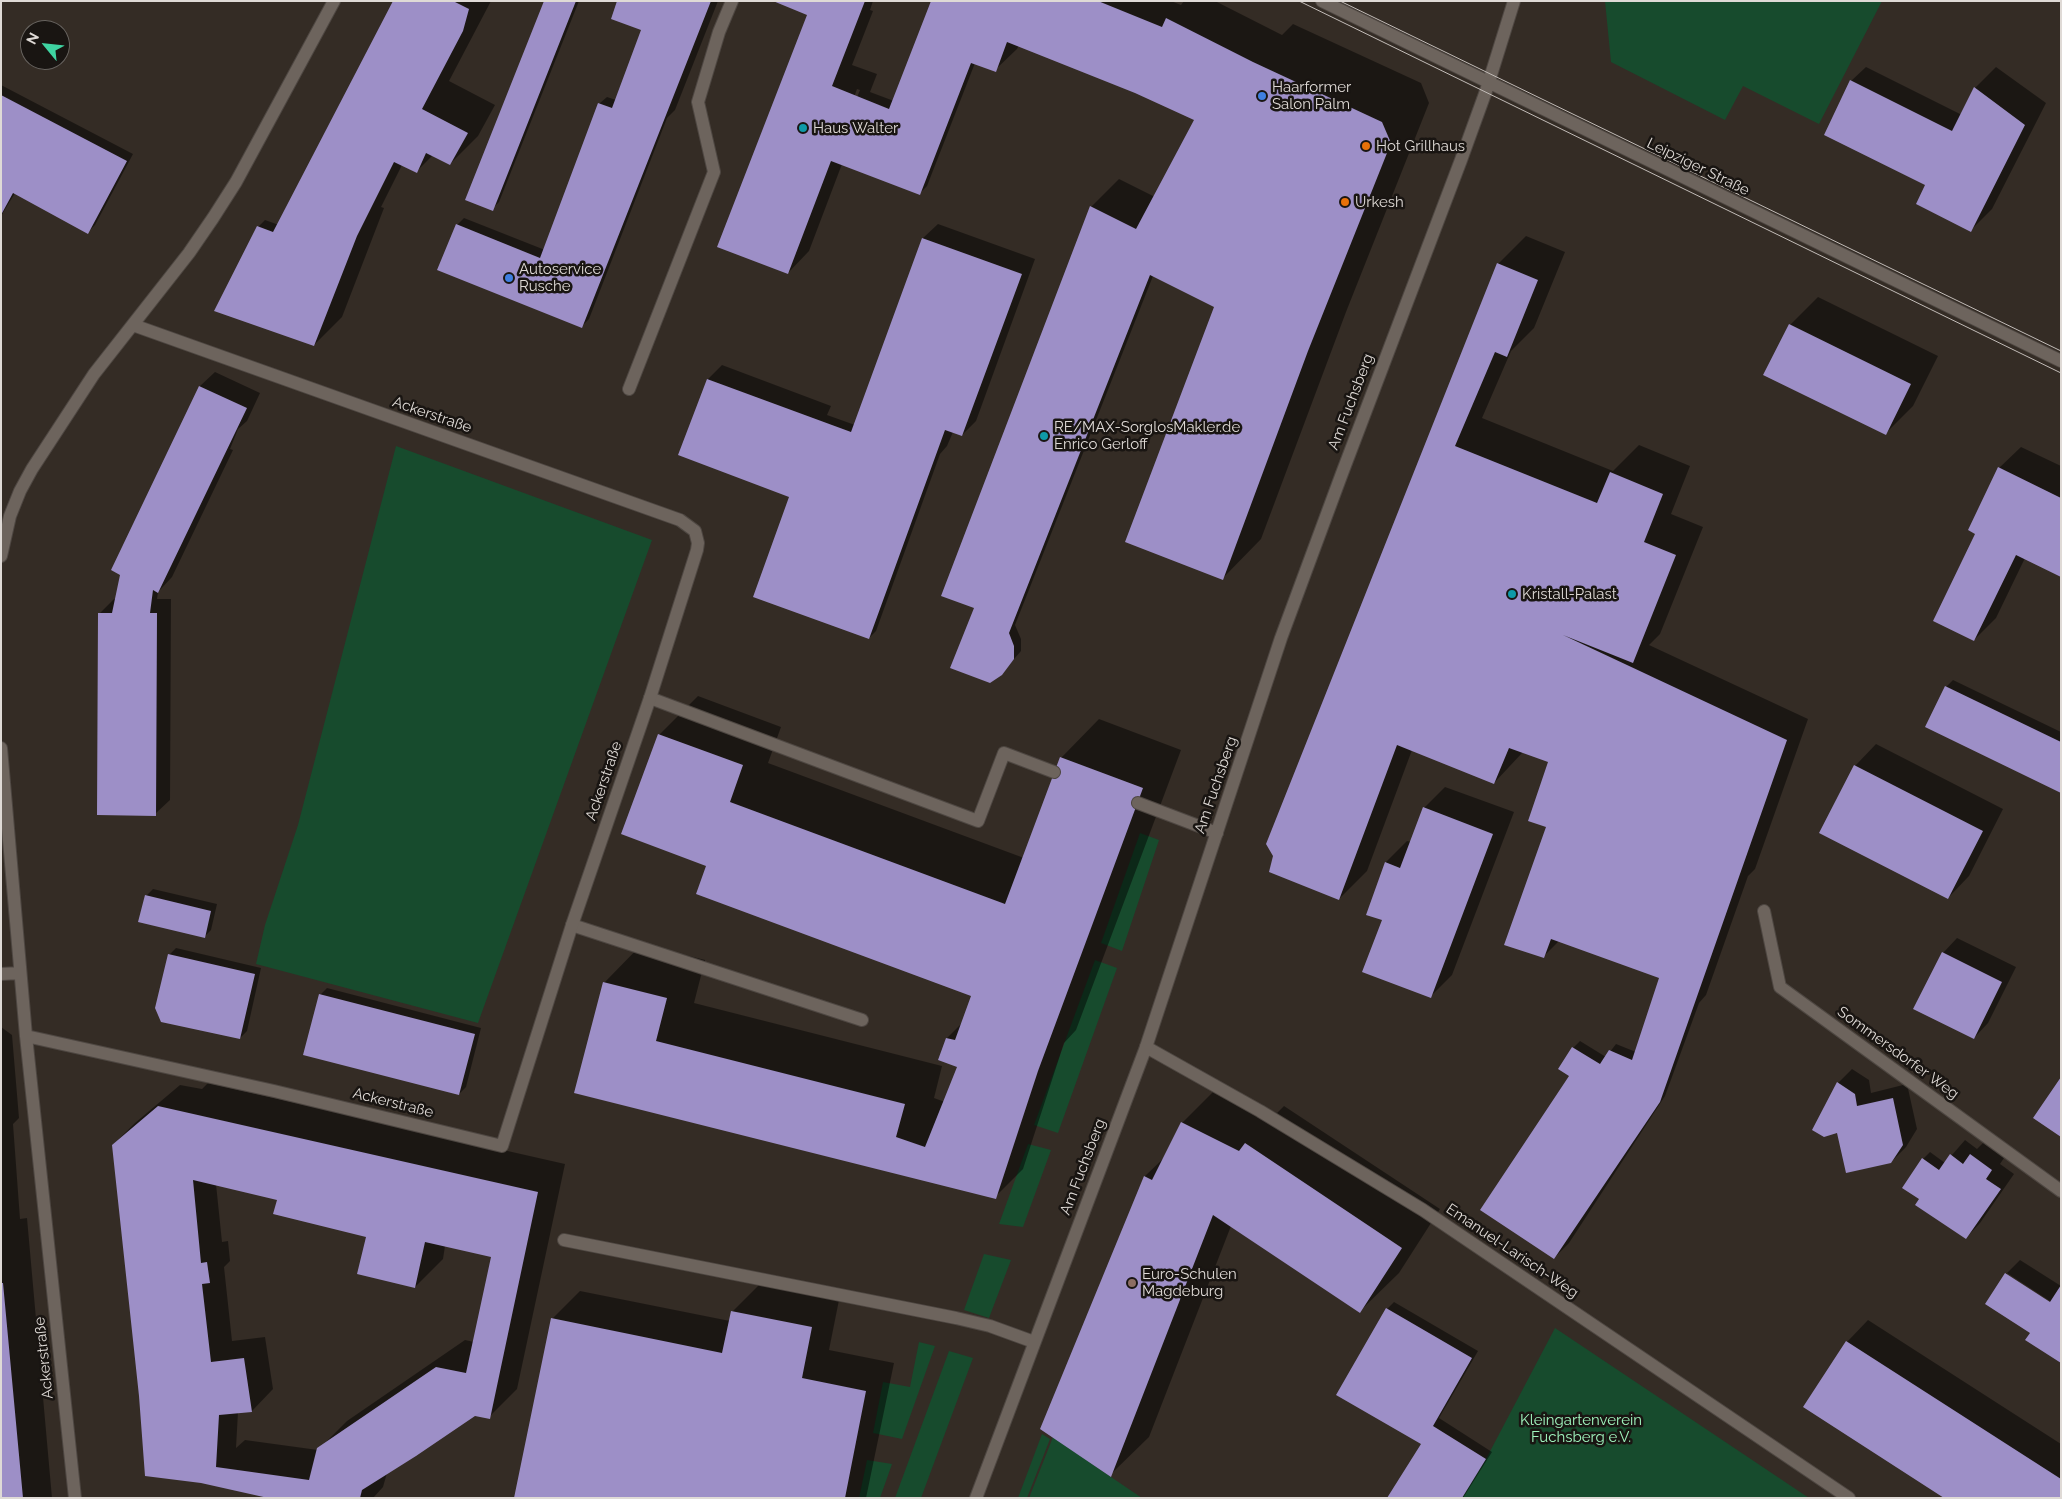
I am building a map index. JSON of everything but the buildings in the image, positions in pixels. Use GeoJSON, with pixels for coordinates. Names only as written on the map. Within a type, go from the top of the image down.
{"type":"FeatureCollection","features":[{"type":"Feature","properties":{"kind":"street"},"geometry":{"type":"LineString","coordinates":[[1,556],[10,516],[20,491],[32,469],[75,402],[189,253],[236,182],[334,1]]}},
{"type":"Feature","properties":{"kind":"street"},"geometry":{"type":"LineString","coordinates":[[630,389],[714,172],[698,102],[732,1]]}},
{"type":"Feature","properties":{"kind":"street","name":"Leipziger Straße"},"geometry":{"type":"LineString","coordinates":[[1322,1],[2061,361]]}},
{"type":"Feature","properties":{"kind":"street","name":"Am Fuchsberg"},"geometry":{"type":"LineString","coordinates":[[976,1498],[1146,1047],[1281,638],[1340,476],[1461,160],[1489,83],[1514,1]]}},
{"type":"Feature","properties":{"kind":"street","name":"Ackerstraße"},"geometry":{"type":"LineString","coordinates":[[26,1036],[274,1091],[502,1146],[572,925],[650,698],[697,550],[696,534],[687,524],[133,325]]}},
{"type":"Feature","properties":{"kind":"street"},"geometry":{"type":"LineString","coordinates":[[650,698],[978,821],[1004,753],[1054,772]]}},
{"type":"Feature","properties":{"kind":"street","name":"Ackerstraße"},"geometry":{"type":"LineString","coordinates":[[1,748],[26,1036],[75,1498]]}},
{"type":"Feature","properties":{"kind":"street"},"geometry":{"type":"LineString","coordinates":[[1138,803],[1217,833]]}},
{"type":"Feature","properties":{"kind":"street","name":"Sommersdorfer Weg"},"geometry":{"type":"LineString","coordinates":[[1764,910],[1780,987],[2061,1191]]}},
{"type":"Feature","properties":{"kind":"street"},"geometry":{"type":"LineString","coordinates":[[572,925],[862,1020]]}},
{"type":"Feature","properties":{"kind":"street"},"geometry":{"type":"LineString","coordinates":[[1,974],[20,973]]}},
{"type":"Feature","properties":{"kind":"street","name":"Emanuel-Larisch-Weg"},"geometry":{"type":"LineString","coordinates":[[1146,1047],[1260,1111],[1423,1210],[1849,1498]]}},
{"type":"Feature","properties":{"kind":"street"},"geometry":{"type":"LineString","coordinates":[[564,1240],[956,1318],[990,1326],[1034,1342]]}},
{"type":"Feature","properties":{"kind":"green space"},"geometry":{"type":"Polygon","coordinates":[[[1605,1],[1882,1],[1819,124],[1743,86],[1725,120],[1611,62],[1605,1]]]}},
{"type":"Feature","properties":{"kind":"green space"},"geometry":{"type":"Polygon","coordinates":[[[396,446],[652,540],[478,1023],[256,964],[265,925],[298,825],[396,446]]]}},
{"type":"Feature","properties":{"kind":"green space"},"geometry":{"type":"Polygon","coordinates":[[[1140,833],[1159,840],[1122,951],[1101,943],[1140,833]]]}},
{"type":"Feature","properties":{"kind":"green space"},"geometry":{"type":"Polygon","coordinates":[[[1095,960],[1117,968],[1058,1133],[1034,1125],[1095,960]]]}},
{"type":"Feature","properties":{"kind":"green space"},"geometry":{"type":"Polygon","coordinates":[[[1028,1144],[1051,1150],[1023,1227],[999,1224],[1028,1144]]]}},
{"type":"Feature","properties":{"kind":"green space"},"geometry":{"type":"Polygon","coordinates":[[[984,1254],[1011,1260],[989,1318],[964,1310],[984,1254]]]}},
{"type":"Feature","properties":{"kind":"green space","name":"Kleingartenverein Fuchsberg e.V."},"geometry":{"type":"Polygon","coordinates":[[[1555,1328],[1809,1498],[1462,1498],[1486,1459],[1555,1328]]]}},
{"type":"Feature","properties":{"kind":"green space"},"geometry":{"type":"Polygon","coordinates":[[[919,1342],[935,1346],[902,1439],[873,1433],[883,1382],[910,1387],[919,1342]]]}},
{"type":"Feature","properties":{"kind":"green space"},"geometry":{"type":"Polygon","coordinates":[[[949,1351],[973,1358],[921,1498],[895,1498],[949,1351]]]}},
{"type":"Feature","properties":{"kind":"green space"},"geometry":{"type":"Polygon","coordinates":[[[1042,1434],[1050,1439],[1027,1498],[1018,1498],[1042,1434]]]}},
{"type":"Feature","properties":{"kind":"green space"},"geometry":{"type":"Polygon","coordinates":[[[1053,1437],[1111,1477],[1142,1498],[1029,1498],[1053,1437]]]}},
{"type":"Feature","properties":{"kind":"green space"},"geometry":{"type":"Polygon","coordinates":[[[867,1460],[892,1464],[880,1498],[859,1498],[867,1460]]]}},
{"type":"Feature","properties":{"kind":"tram line"},"geometry":{"type":"LineString","coordinates":[[1299,1],[2061,373]]}},
{"type":"Feature","properties":{"kind":"tram line"},"geometry":{"type":"LineString","coordinates":[[1340,1],[2061,351]]}},
{"type":"Feature","properties":{"kind":"place","name":"Haarformer Salon Palm"},"geometry":{"type":"Point","coordinates":[1262,96]}},
{"type":"Feature","properties":{"kind":"place","name":"Haus Walter"},"geometry":{"type":"Point","coordinates":[803,128]}},
{"type":"Feature","properties":{"kind":"place","name":"Hot Grillhaus"},"geometry":{"type":"Point","coordinates":[1366,146]}},
{"type":"Feature","properties":{"kind":"place","name":"Urkesh"},"geometry":{"type":"Point","coordinates":[1345,202]}},
{"type":"Feature","properties":{"kind":"place","name":"Autoservice Rusche"},"geometry":{"type":"Point","coordinates":[509,278]}},
{"type":"Feature","properties":{"kind":"place","name":"RE/MAX-SorglosMakler.de Enrico Gerloff"},"geometry":{"type":"Point","coordinates":[1044,436]}},
{"type":"Feature","properties":{"kind":"place","name":"Kristall-Palast"},"geometry":{"type":"Point","coordinates":[1512,594]}},
{"type":"Feature","properties":{"kind":"place","name":"Euro-Schulen Magdeburg"},"geometry":{"type":"Point","coordinates":[1132,1283]}}]}
